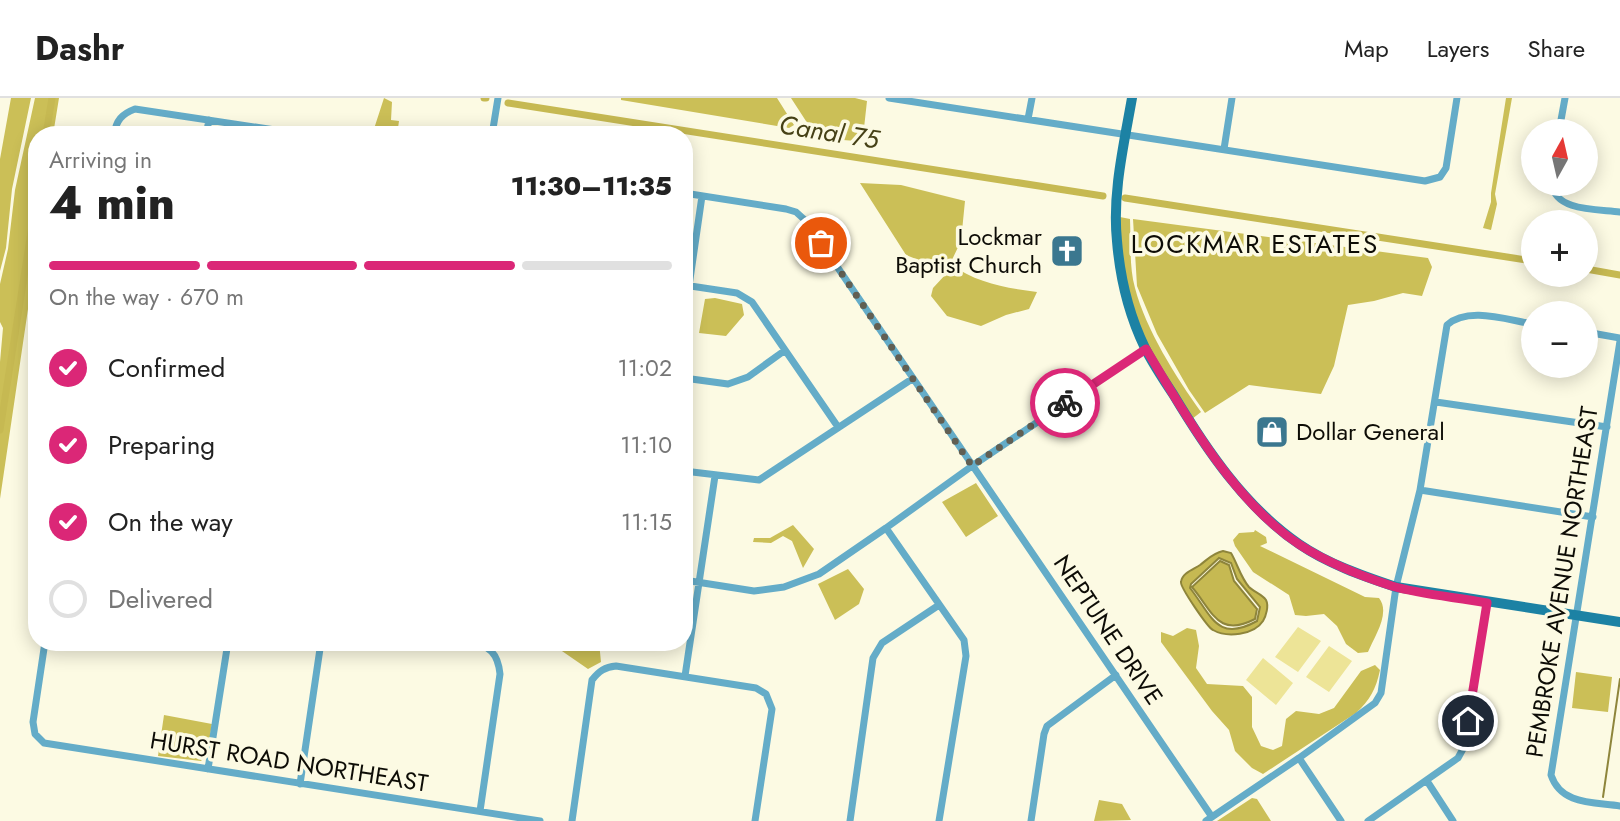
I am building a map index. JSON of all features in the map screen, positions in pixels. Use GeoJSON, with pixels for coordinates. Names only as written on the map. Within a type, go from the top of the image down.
{"type":"FeatureCollection","features":[{"type":"Feature","properties":{"kind":"street"},"geometry":{"type":"LineString","coordinates":[[493,126],[498,98]]}},
{"type":"Feature","properties":{"kind":"street"},"geometry":{"type":"LineString","coordinates":[[889,98],[1422,181],[1440,177],[1446,168],[1457,98]]}},
{"type":"Feature","properties":{"kind":"street"},"geometry":{"type":"LineString","coordinates":[[1028,119],[1032,98]]}},
{"type":"Feature","properties":{"kind":"street"},"geometry":{"type":"LineString","coordinates":[[1132,98],[1117,201],[1117,239],[1130,309],[1146,349],[1188,420],[1244,495],[1300,545],[1364,577],[1396,587],[1487,603],[1620,622]]}},
{"type":"Feature","properties":{"kind":"street"},"geometry":{"type":"LineString","coordinates":[[1224,149],[1232,98]]}},
{"type":"Feature","properties":{"kind":"street"},"geometry":{"type":"LineString","coordinates":[[1561,119],[1565,98]]}},
{"type":"Feature","properties":{"kind":"street"},"geometry":{"type":"LineString","coordinates":[[116,126],[125,113],[135,109],[249,126]]}},
{"type":"Feature","properties":{"kind":"street"},"geometry":{"type":"LineString","coordinates":[[208,126],[209,120]]}},
{"type":"Feature","properties":{"kind":"street"},"geometry":{"type":"LineString","coordinates":[[693,194],[702,196],[693,249]]}},
{"type":"Feature","properties":{"kind":"street","name":"NEPTUNE DRIVE"},"geometry":{"type":"LineString","coordinates":[[702,196],[796,212],[806,221],[1116,674],[1209,819]]}},
{"type":"Feature","properties":{"kind":"street"},"geometry":{"type":"LineString","coordinates":[[1557,196],[1568,205],[1620,212]]}},
{"type":"Feature","properties":{"kind":"street"},"geometry":{"type":"LineString","coordinates":[[693,286],[737,293],[752,302],[838,427]]}},
{"type":"Feature","properties":{"kind":"street"},"geometry":{"type":"LineString","coordinates":[[1209,819],[1374,704],[1381,692],[1396,587],[1420,490],[1447,325],[1454,318],[1473,315],[1521,322]]}},
{"type":"Feature","properties":{"kind":"street"},"geometry":{"type":"LineString","coordinates":[[1598,334],[1620,339]]}},
{"type":"Feature","properties":{"kind":"street","name":"PEMBROKE AVENUE NORTHEAST"},"geometry":{"type":"LineString","coordinates":[[1620,339],[1552,775],[1556,788],[1569,798],[1620,806]]}},
{"type":"Feature","properties":{"kind":"street"},"geometry":{"type":"LineString","coordinates":[[693,582],[754,591],[784,587],[818,573],[1146,349]]}},
{"type":"Feature","properties":{"kind":"street"},"geometry":{"type":"LineString","coordinates":[[693,379],[728,384],[748,377],[784,351]]}},
{"type":"Feature","properties":{"kind":"street"},"geometry":{"type":"LineString","coordinates":[[693,472],[759,480],[912,379]]}},
{"type":"Feature","properties":{"kind":"street"},"geometry":{"type":"LineString","coordinates":[[1436,402],[1606,428]]}},
{"type":"Feature","properties":{"kind":"street"},"geometry":{"type":"LineString","coordinates":[[693,626],[715,476]]}},
{"type":"Feature","properties":{"kind":"street"},"geometry":{"type":"LineString","coordinates":[[1420,490],[1593,517]]}},
{"type":"Feature","properties":{"kind":"street"},"geometry":{"type":"LineString","coordinates":[[886,528],[964,640],[966,656],[939,821]]}},
{"type":"Feature","properties":{"kind":"street"},"geometry":{"type":"LineString","coordinates":[[1368,821],[1458,758],[1464,747],[1487,603]]}},
{"type":"Feature","properties":{"kind":"street"},"geometry":{"type":"LineString","coordinates":[[850,821],[873,658],[882,643],[939,605]]}},
{"type":"Feature","properties":{"kind":"street","name":"HURST ROAD NORTHEAST"},"geometry":{"type":"LineString","coordinates":[[44,651],[33,722],[35,734],[44,743],[540,821]]}},
{"type":"Feature","properties":{"kind":"street"},"geometry":{"type":"LineString","coordinates":[[208,769],[227,651]]}},
{"type":"Feature","properties":{"kind":"street"},"geometry":{"type":"LineString","coordinates":[[300,784],[320,651]]}},
{"type":"Feature","properties":{"kind":"street"},"geometry":{"type":"LineString","coordinates":[[480,811],[500,674],[499,659],[492,651]]}},
{"type":"Feature","properties":{"kind":"street"},"geometry":{"type":"LineString","coordinates":[[685,676],[689,651]]}},
{"type":"Feature","properties":{"kind":"street"},"geometry":{"type":"LineString","coordinates":[[572,821],[592,680],[607,667],[616,666],[756,688],[766,695],[772,709],[755,821]]}},
{"type":"Feature","properties":{"kind":"street"},"geometry":{"type":"LineString","coordinates":[[1031,821],[1047,726],[1116,674]]}},
{"type":"Feature","properties":{"kind":"street"},"geometry":{"type":"LineString","coordinates":[[1299,758],[1341,821]]}},
{"type":"Feature","properties":{"kind":"street"},"geometry":{"type":"LineString","coordinates":[[1427,781],[1453,821]]}},
{"type":"Feature","properties":{"kind":"shaded area"},"geometry":{"type":"Polygon","coordinates":[[[11,98],[31,98],[12,189],[6,248],[0,271],[0,159],[11,98]]]}},
{"type":"Feature","properties":{"kind":"shaded area"},"geometry":{"type":"Polygon","coordinates":[[[35,98],[59,98],[54,126],[29,126],[35,98]]]}},
{"type":"Feature","properties":{"kind":"shaded area"},"geometry":{"type":"Polygon","coordinates":[[[384,98],[392,102],[391,120],[399,121],[398,126],[375,126],[384,98]]]}},
{"type":"Feature","properties":{"kind":"shaded area"},"geometry":{"type":"Polygon","coordinates":[[[621,98],[777,98],[794,125],[789,128],[621,98]]]}},
{"type":"Feature","properties":{"kind":"shaded area"},"geometry":{"type":"Polygon","coordinates":[[[791,98],[855,98],[867,101],[863,137],[856,141],[817,138],[791,98]]]}},
{"type":"Feature","properties":{"kind":"shaded area"},"geometry":{"type":"Polygon","coordinates":[[[1506,98],[1512,98],[1491,230],[1483,228],[1491,202],[1506,98]]]}},
{"type":"Feature","properties":{"kind":"shaded area"},"geometry":{"type":"Polygon","coordinates":[[[28,130],[28,309],[0,499],[0,362],[3,328],[0,322],[0,284],[8,249],[15,190],[28,130]]]}},
{"type":"Feature","properties":{"kind":"shaded area"},"geometry":{"type":"Polygon","coordinates":[[[860,183],[901,185],[965,201],[961,241],[950,264],[970,276],[992,284],[1037,292],[1029,309],[981,326],[947,316],[931,296],[933,288],[946,274],[939,265],[906,255],[860,183]]]}},
{"type":"Feature","properties":{"kind":"shaded area"},"geometry":{"type":"Polygon","coordinates":[[[1120,217],[1130,219],[1133,280],[1146,320],[1172,368],[1201,412],[1192,419],[1155,358],[1136,318],[1124,268],[1120,217]]]}},
{"type":"Feature","properties":{"kind":"shaded area"},"geometry":{"type":"Polygon","coordinates":[[[1133,219],[1428,258],[1432,267],[1422,296],[1403,293],[1348,305],[1334,366],[1321,394],[1249,385],[1205,413],[1157,334],[1137,286],[1133,219]]]}},
{"type":"Feature","properties":{"kind":"shaded area"},"geometry":{"type":"Polygon","coordinates":[[[715,298],[742,304],[744,315],[726,336],[699,333],[705,299],[715,298]]]}},
{"type":"Feature","properties":{"kind":"shaded area"},"geometry":{"type":"Polygon","coordinates":[[[976,483],[998,516],[966,537],[942,502],[976,483]]]}},
{"type":"Feature","properties":{"kind":"shaded area"},"geometry":{"type":"Polygon","coordinates":[[[793,525],[814,549],[803,568],[792,541],[783,536],[771,543],[753,542],[754,538],[770,538],[793,525]]]}},
{"type":"Feature","properties":{"kind":"shaded area"},"geometry":{"type":"Polygon","coordinates":[[[1255,530],[1266,537],[1267,543],[1260,546],[1365,597],[1379,598],[1382,618],[1368,652],[1358,653],[1346,644],[1337,626],[1324,614],[1295,615],[1289,595],[1253,572],[1233,540],[1239,533],[1255,530]]]}},
{"type":"Feature","properties":{"kind":"shaded area"},"geometry":{"type":"Polygon","coordinates":[[[1223,551],[1231,553],[1246,583],[1267,602],[1267,611],[1259,626],[1240,634],[1225,634],[1210,628],[1189,599],[1181,582],[1186,574],[1223,551]],[[1219,558],[1190,588],[1210,617],[1224,628],[1233,629],[1257,621],[1260,607],[1237,579],[1231,563],[1219,558]]]}},
{"type":"Feature","properties":{"kind":"shaded area"},"geometry":{"type":"Polygon","coordinates":[[[1220,561],[1229,565],[1234,581],[1257,609],[1255,619],[1232,626],[1224,624],[1211,613],[1192,587],[1220,561]]]}},
{"type":"Feature","properties":{"kind":"shaded area"},"geometry":{"type":"Polygon","coordinates":[[[848,569],[864,589],[859,604],[835,620],[818,584],[848,569]]]}},
{"type":"Feature","properties":{"kind":"shaded area"},"geometry":{"type":"Polygon","coordinates":[[[1298,627],[1321,641],[1298,672],[1275,657],[1298,627]]]}},
{"type":"Feature","properties":{"kind":"shaded area"},"geometry":{"type":"Polygon","coordinates":[[[1187,628],[1196,630],[1199,646],[1196,668],[1207,684],[1243,686],[1252,697],[1252,727],[1261,746],[1273,750],[1282,746],[1286,719],[1296,711],[1319,714],[1334,708],[1361,671],[1375,665],[1380,670],[1377,683],[1372,694],[1356,713],[1263,774],[1252,768],[1235,751],[1229,730],[1161,642],[1161,632],[1173,636],[1187,628]]]}},
{"type":"Feature","properties":{"kind":"shaded area"},"geometry":{"type":"Polygon","coordinates":[[[1329,646],[1352,661],[1329,692],[1306,677],[1329,646]]]}},
{"type":"Feature","properties":{"kind":"shaded area"},"geometry":{"type":"Polygon","coordinates":[[[562,651],[600,651],[601,662],[588,669],[562,651]]]}},
{"type":"Feature","properties":{"kind":"shaded area"},"geometry":{"type":"Polygon","coordinates":[[[1263,658],[1293,683],[1276,705],[1246,680],[1263,658]]]}},
{"type":"Feature","properties":{"kind":"shaded area"},"geometry":{"type":"Polygon","coordinates":[[[1576,672],[1612,677],[1608,712],[1572,708],[1576,672]]]}},
{"type":"Feature","properties":{"kind":"shaded area"},"geometry":{"type":"Polygon","coordinates":[[[164,715],[212,724],[207,754],[201,761],[158,756],[164,715]]]}},
{"type":"Feature","properties":{"kind":"shaded area"},"geometry":{"type":"Polygon","coordinates":[[[1252,798],[1257,799],[1271,821],[1217,821],[1252,798]]]}},
{"type":"Feature","properties":{"kind":"shaded area"},"geometry":{"type":"Polygon","coordinates":[[[1099,800],[1122,804],[1131,820],[1094,821],[1099,800]]]}},
{"type":"Feature","properties":{"kind":"waterway"},"geometry":{"type":"LineString","coordinates":[[47,126],[52,98]]}},
{"type":"Feature","properties":{"kind":"waterway","name":"Canal 75"},"geometry":{"type":"LineString","coordinates":[[508,103],[655,126]]}},
{"type":"Feature","properties":{"kind":"waterway","name":"Canal 75"},"geometry":{"type":"LineString","coordinates":[[693,132],[1103,196]]}},
{"type":"Feature","properties":{"kind":"waterway","name":"Canal 75"},"geometry":{"type":"LineString","coordinates":[[1125,198],[1521,259]]}},
{"type":"Feature","properties":{"kind":"waterway"},"geometry":{"type":"LineString","coordinates":[[0,430],[28,251]]}},
{"type":"Feature","properties":{"kind":"waterway","name":"Canal 75"},"geometry":{"type":"LineString","coordinates":[[1598,271],[1620,275]]}},
{"type":"Feature","properties":{"kind":"waterway"},"geometry":{"type":"LineString","coordinates":[[1603,797],[1620,679]]}},
{"type":"Feature","properties":{"kind":"way so far"},"geometry":{"type":"LineString","coordinates":[[821,243],[972,466],[1065,403]]}},
{"type":"Feature","properties":{"kind":"place","name":"Lockmar Baptist Church"},"geometry":{"type":"Point","coordinates":[1067,251]}},
{"type":"Feature","properties":{"kind":"place","name":"Dollar General"},"geometry":{"type":"Point","coordinates":[1272,432]}},
{"type":"Feature","properties":{"kind":"district","name":"LOCKMAR ESTATES"},"geometry":{"type":"Point","coordinates":[1255,244]}},
{"type":"Feature","properties":{"kind":"route"},"geometry":{"type":"LineString","coordinates":[[1065,403],[1146,349],[1188,420],[1244,495],[1300,545],[1364,577],[1396,587],[1487,603],[1468,721]]}}]}
